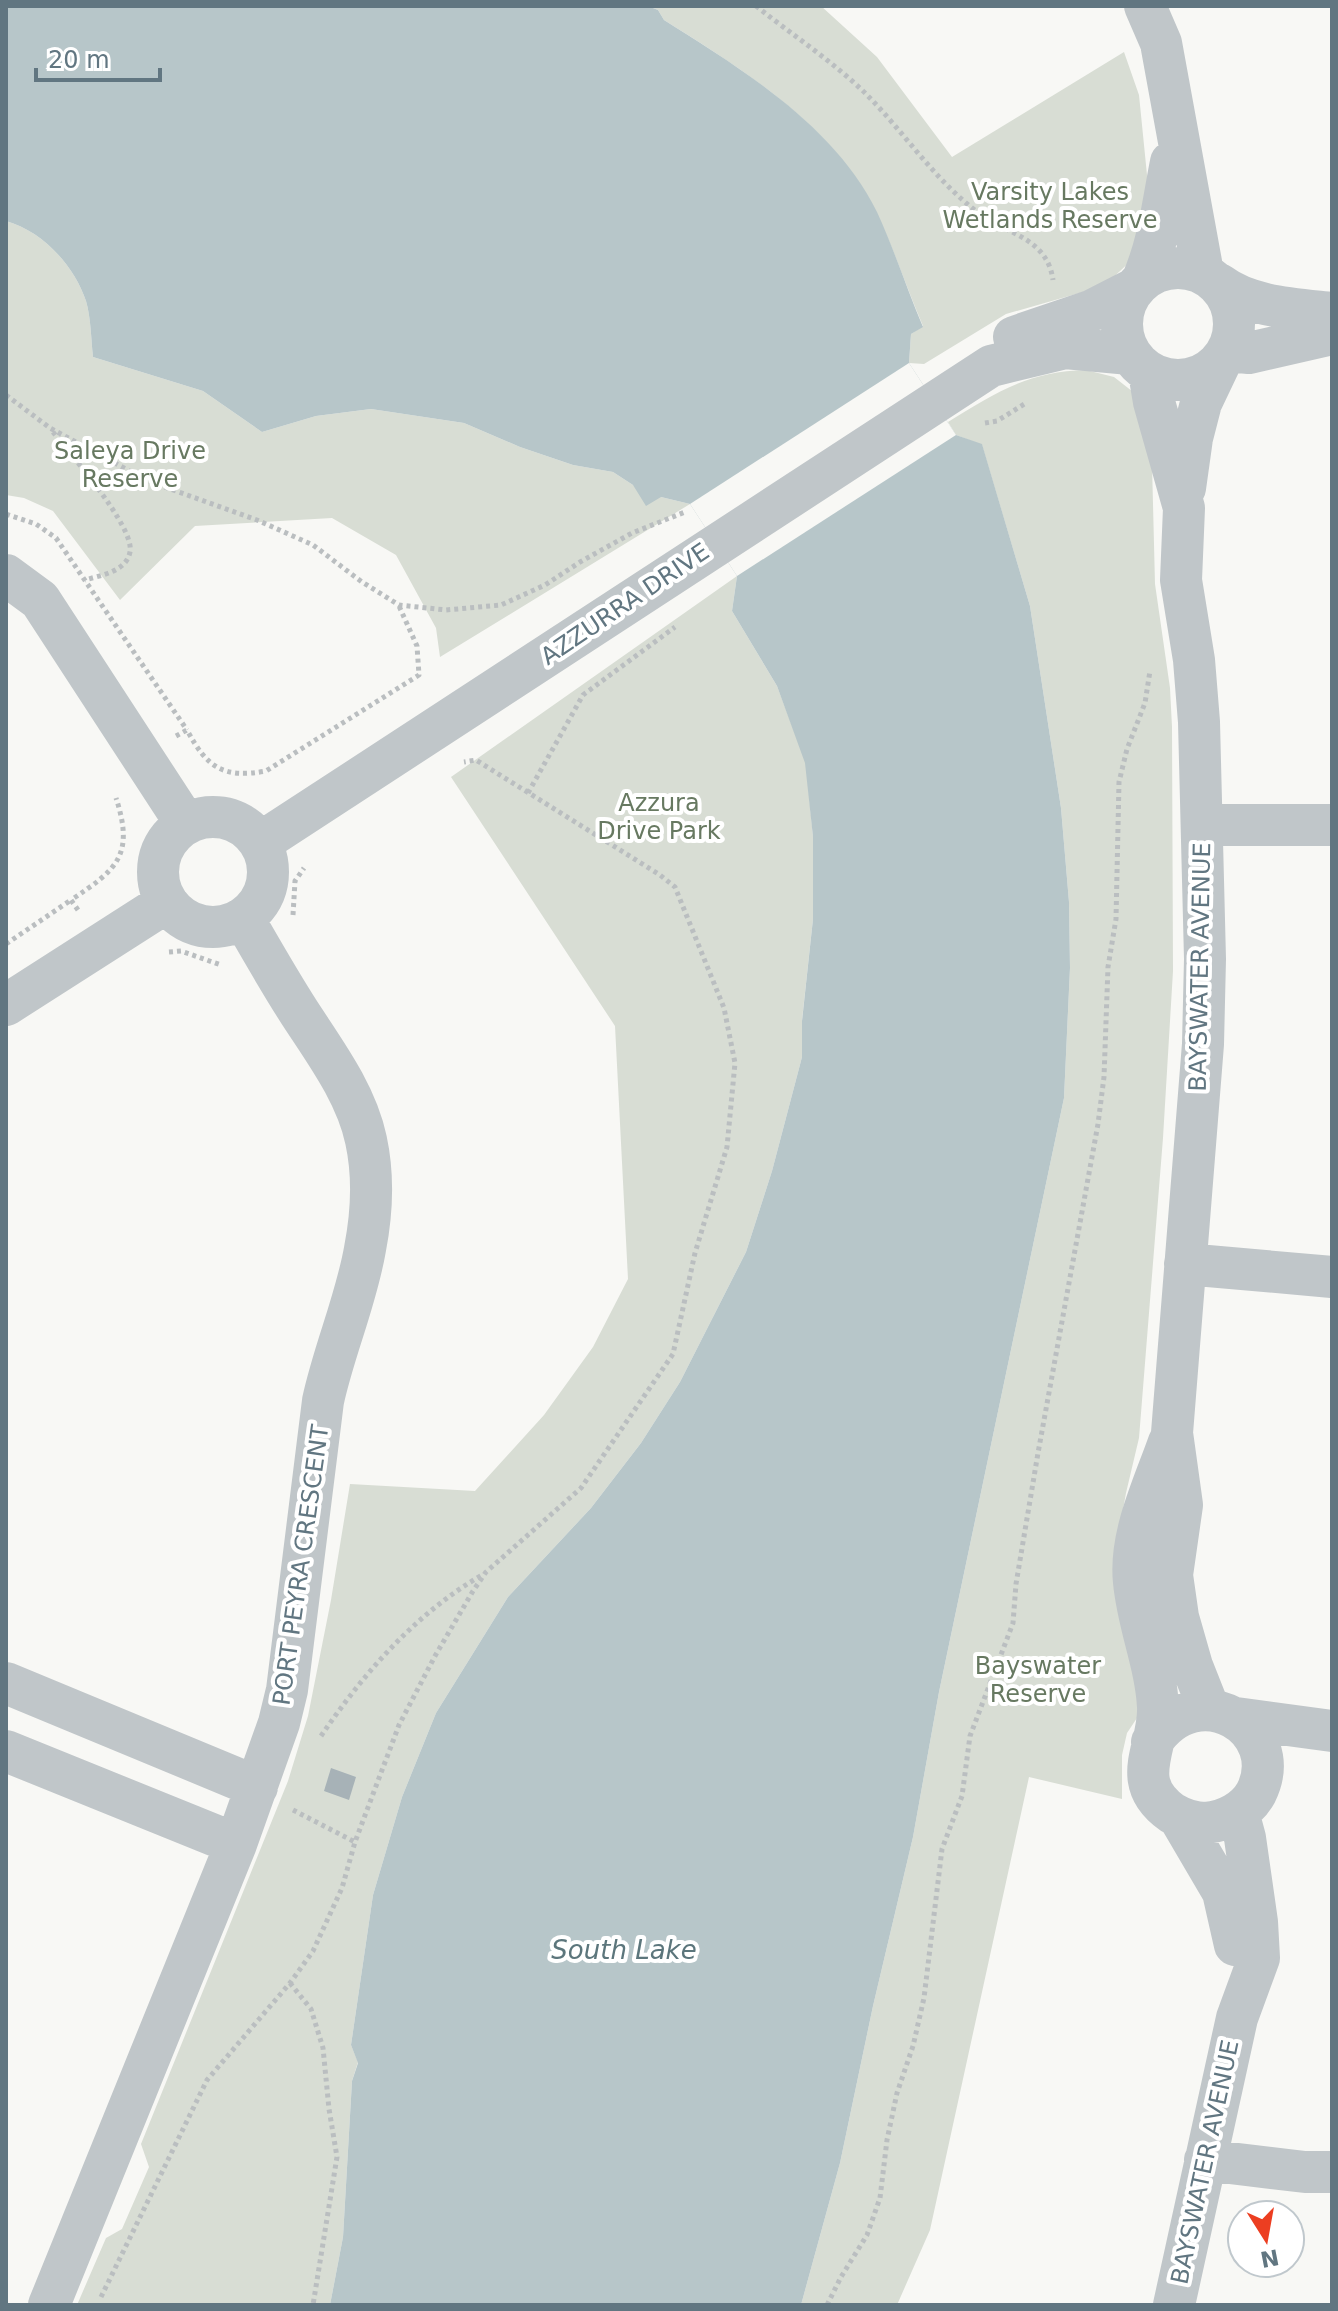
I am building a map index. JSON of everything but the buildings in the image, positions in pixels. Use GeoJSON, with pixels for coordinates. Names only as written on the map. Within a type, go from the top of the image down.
{"type":"FeatureCollection","features":[{"type":"Feature","properties":{"kind":"street"},"geometry":{"type":"LineString","coordinates":[[991,366],[1065,348],[1139,363],[1164,379],[1179,381],[1195,378],[1224,356],[1234,334],[1234,316],[1229,299],[1211,278],[1176,133],[1161,43],[1145,6]]}},
{"type":"Feature","properties":{"kind":"street"},"geometry":{"type":"LineString","coordinates":[[1139,363],[1123,338],[1121,321],[1125,304],[1151,261],[1160,228],[1176,133]]}},
{"type":"Feature","properties":{"kind":"street"},"geometry":{"type":"LineString","coordinates":[[991,366],[1015,336],[1093,310],[1156,272],[1171,268],[1188,268],[1211,278],[1230,293],[1252,300],[1332,313]]}},
{"type":"Feature","properties":{"kind":"street"},"geometry":{"type":"LineString","coordinates":[[1224,356],[1332,334]]}},
{"type":"Feature","properties":{"kind":"street","name":"BAYSWATER AVENUE"},"geometry":{"type":"LineString","coordinates":[[1224,356],[1201,403],[1182,501],[1181,580],[1196,675],[1205,959],[1203,1044],[1172,1433],[1182,1505],[1172,1575],[1178,1617],[1192,1666],[1223,1714],[1252,1733],[1260,1752],[1261,1773]]}},
{"type":"Feature","properties":{"kind":"street","name":"BAYSWATER AVENUE"},"geometry":{"type":"LineString","coordinates":[[1139,363],[1182,501]]}},
{"type":"Feature","properties":{"kind":"street","name":"AZZURRA DRIVE"},"geometry":{"type":"LineString","coordinates":[[260,843],[705,526],[934,401],[991,366]]}},
{"type":"Feature","properties":{"kind":"street"},"geometry":{"type":"LineString","coordinates":[[6,575],[40,600],[186,824]]}},
{"type":"Feature","properties":{"kind":"street"},"geometry":{"type":"LineString","coordinates":[[212,817],[226,818],[251,832],[260,843],[265,854],[268,878],[260,900],[243,918],[216,927],[201,925],[176,912],[167,902],[158,874],[159,859],[165,845],[186,824],[212,817]]}},
{"type":"Feature","properties":{"kind":"street"},"geometry":{"type":"LineString","coordinates":[[1203,825],[1332,825]]}},
{"type":"Feature","properties":{"kind":"street"},"geometry":{"type":"LineString","coordinates":[[6,1005],[167,902]]}},
{"type":"Feature","properties":{"kind":"street","name":"PORT PEYRA CRESCENT"},"geometry":{"type":"LineString","coordinates":[[49,2305],[236,1844],[287,1690],[323,1401],[330,1367],[365,1251],[371,1211],[372,1175],[357,1109],[243,918]]}},
{"type":"Feature","properties":{"kind":"street"},"geometry":{"type":"LineString","coordinates":[[1185,1264],[1332,1277]]}},
{"type":"Feature","properties":{"kind":"street","name":"BAYSWATER AVENUE"},"geometry":{"type":"LineString","coordinates":[[1172,1433],[1138,1537],[1133,1578],[1158,1710],[1147,1759],[1150,1785],[1164,1807],[1179,1817],[1223,1892],[1236,1955],[1237,2018]]}},
{"type":"Feature","properties":{"kind":"street"},"geometry":{"type":"LineString","coordinates":[[6,1683],[257,1787]]}},
{"type":"Feature","properties":{"kind":"street"},"geometry":{"type":"LineString","coordinates":[[1152,1742],[1162,1727],[1192,1710],[1332,1731]]}},
{"type":"Feature","properties":{"kind":"street"},"geometry":{"type":"LineString","coordinates":[[1179,1817],[1199,1823],[1220,1822],[1238,1812],[1255,1794],[1261,1773],[1332,1731]]}},
{"type":"Feature","properties":{"kind":"street"},"geometry":{"type":"LineString","coordinates":[[6,1751],[236,1844]]}},
{"type":"Feature","properties":{"kind":"street","name":"BAYSWATER AVENUE"},"geometry":{"type":"LineString","coordinates":[[1174,2305],[1237,2018],[1259,1958],[1245,1838],[1238,1812]]}},
{"type":"Feature","properties":{"kind":"street"},"geometry":{"type":"LineString","coordinates":[[1205,2160],[1305,2172],[1332,2172]]}},
{"type":"Feature","properties":{"kind":"path"},"geometry":{"type":"LineString","coordinates":[[756,6],[865,93],[942,181],[981,215],[1039,248],[1052,270],[1055,291]]}},
{"type":"Feature","properties":{"kind":"path"},"geometry":{"type":"LineString","coordinates":[[6,395],[50,428],[148,481],[257,520],[313,545],[399,605],[446,610],[501,605],[545,585],[632,533],[705,526]]}},
{"type":"Feature","properties":{"kind":"path"},"geometry":{"type":"LineString","coordinates":[[40,600],[74,582],[117,570],[130,554],[130,537],[114,511],[50,428]]}},
{"type":"Feature","properties":{"kind":"path"},"geometry":{"type":"LineString","coordinates":[[6,514],[36,524],[56,538],[201,755],[228,773],[247,775],[266,771],[419,675],[417,646],[399,605]]}},
{"type":"Feature","properties":{"kind":"path"},"geometry":{"type":"LineString","coordinates":[[317,1741],[399,1637],[448,1595],[486,1572],[581,1488],[673,1354],[695,1253],[727,1147],[735,1063],[724,1008],[675,887],[528,793],[583,695],[679,624]]}},
{"type":"Feature","properties":{"kind":"path"},"geometry":{"type":"LineString","coordinates":[[827,2305],[867,2235],[880,2198],[897,2093],[913,2046],[924,1998],[942,1849],[962,1796],[970,1736],[1013,1623],[1016,1584],[1104,1077],[1108,967],[1116,919],[1119,782],[1127,749],[1145,703],[1152,659]]}},
{"type":"Feature","properties":{"kind":"path"},"geometry":{"type":"LineString","coordinates":[[6,944],[112,871],[121,850],[124,831],[109,776],[187,730]]}},
{"type":"Feature","properties":{"kind":"path"},"geometry":{"type":"LineString","coordinates":[[71,900],[100,943]]}},
{"type":"Feature","properties":{"kind":"path"},"geometry":{"type":"LineString","coordinates":[[98,2305],[207,2080],[290,1983],[313,1951],[342,1888],[355,1842],[399,1725],[435,1656],[486,1572]]}},
{"type":"Feature","properties":{"kind":"path"},"geometry":{"type":"LineString","coordinates":[[299,1812],[355,1842]]}},
{"type":"Feature","properties":{"kind":"path"},"geometry":{"type":"LineString","coordinates":[[290,1983],[311,2009],[323,2048],[337,2157],[313,2305]]}},
{"type":"Feature","properties":{"kind":"green space","name":"Varsity Lakes Wetlands Reserve"},"geometry":{"type":"Polygon","coordinates":[[[648,6],[821,6],[877,57],[952,157],[1124,52],[1139,95],[1148,185],[1135,257],[1104,286],[1006,314],[924,364],[909,363],[911,334],[923,326],[883,226],[858,181],[811,126],[784,102],[664,20],[658,10],[648,6]]]}},
{"type":"Feature","properties":{"kind":"green space","name":"Saleya Drive Reserve"},"geometry":{"type":"Polygon","coordinates":[[[6,221],[44,241],[74,275],[88,308],[93,357],[203,391],[262,432],[316,416],[371,409],[464,423],[573,465],[613,472],[661,497],[690,504],[440,657],[436,628],[396,555],[332,518],[195,526],[120,600],[53,511],[24,498],[6,495],[6,221]]]}},
{"type":"Feature","properties":{"kind":"green space","name":"Bayswater Reserve"},"geometry":{"type":"Polygon","coordinates":[[[1086,370],[1114,377],[1137,395],[1152,464],[1155,584],[1170,688],[1172,727],[1173,971],[1163,1138],[1139,1438],[1116,1549],[1141,1694],[1139,1715],[1127,1733],[1122,1755],[1122,1799],[1029,1777],[930,2230],[897,2305],[801,2305],[840,2163],[913,1837],[939,1692],[1064,1098],[1070,968],[1069,902],[1061,808],[1030,606],[982,445],[956,435],[948,422],[997,393],[1030,379],[1086,370]]]}},
{"type":"Feature","properties":{"kind":"green space","name":"Azzura Drive Park"},"geometry":{"type":"Polygon","coordinates":[[[737,576],[732,611],[777,686],[806,763],[813,837],[813,919],[802,1020],[802,1057],[772,1171],[746,1252],[680,1382],[641,1443],[591,1508],[508,1597],[436,1713],[402,1797],[373,1895],[351,2045],[358,2062],[352,2081],[343,2237],[330,2305],[77,2305],[106,2238],[122,2229],[149,2167],[141,2144],[288,1781],[308,1716],[350,1484],[475,1491],[544,1415],[593,1347],[628,1279],[615,1026],[451,777],[737,576]]]}},
{"type":"Feature","properties":{"kind":"water","name":"South Lake"},"geometry":{"type":"Polygon","coordinates":[[[6,6],[648,6],[658,10],[664,20],[784,102],[812,126],[859,181],[877,212],[923,327],[911,334],[909,363],[956,435],[982,444],[1030,606],[1061,808],[1069,902],[1070,968],[1064,1098],[939,1692],[913,1837],[840,2163],[801,2305],[330,2305],[343,2237],[352,2081],[358,2063],[351,2045],[373,1895],[402,1797],[436,1713],[508,1597],[591,1508],[641,1443],[680,1382],[746,1252],[772,1171],[802,1057],[802,1021],[813,919],[813,837],[805,763],[777,686],[732,611],[737,576],[690,504],[661,497],[646,506],[633,485],[613,472],[573,465],[464,423],[371,409],[316,416],[262,432],[203,391],[93,357],[88,308],[74,275],[44,241],[6,221],[6,6]]]}},
{"type":"Feature","properties":{"kind":"pier"},"geometry":{"type":"Polygon","coordinates":[[[909,363],[956,435],[737,576],[690,504],[909,363]]]}}]}
